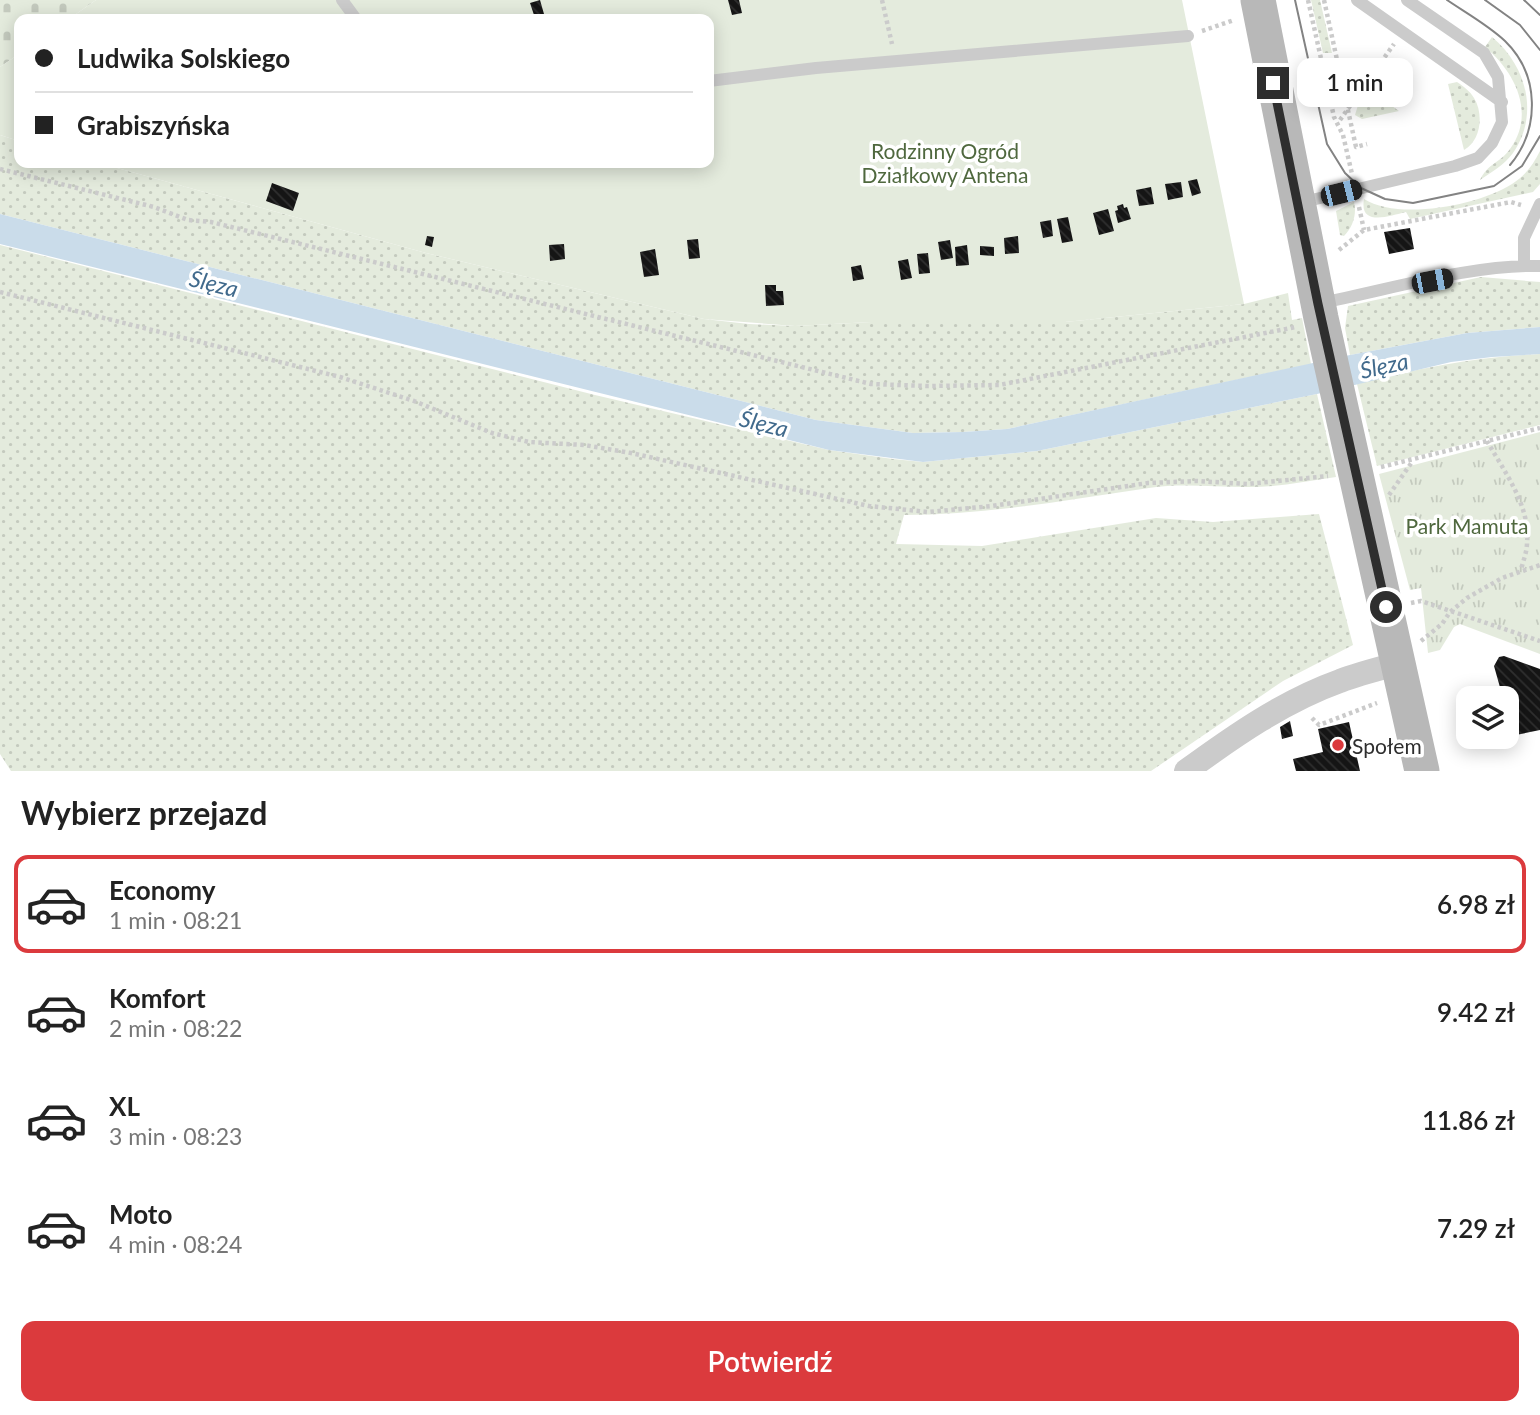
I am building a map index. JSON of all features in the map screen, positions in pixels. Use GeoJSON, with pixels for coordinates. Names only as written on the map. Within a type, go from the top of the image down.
{"type":"FeatureCollection","features":[{"type":"Feature","properties":{"kind":"main road"},"geometry":{"type":"LineString","coordinates":[[1258,0],[1298,204],[1317,323],[1352,466],[1409,653],[1422,771]]}},
{"type":"Feature","properties":{"kind":"street"},"geometry":{"type":"LineString","coordinates":[[1186,771],[1259,720],[1284,706],[1409,653]]}},
{"type":"Feature","properties":{"kind":"lane"},"geometry":{"type":"LineString","coordinates":[[1357,0],[1502,102]]}},
{"type":"Feature","properties":{"kind":"lane"},"geometry":{"type":"LineString","coordinates":[[1298,204],[1455,166],[1478,158],[1492,143],[1502,122],[1502,102],[1498,77],[1484,53],[1407,0]]}},
{"type":"Feature","properties":{"kind":"lane"},"geometry":{"type":"LineString","coordinates":[[714,80],[816,68],[1188,36]]}},
{"type":"Feature","properties":{"kind":"lane"},"geometry":{"type":"LineString","coordinates":[[1524,266],[1524,238],[1538,206]]}},
{"type":"Feature","properties":{"kind":"lane"},"geometry":{"type":"LineString","coordinates":[[1317,323],[1477,271],[1540,266]]}},
{"type":"Feature","properties":{"kind":"path"},"geometry":{"type":"LineString","coordinates":[[882,0],[895,62]]}},
{"type":"Feature","properties":{"kind":"path"},"geometry":{"type":"LineString","coordinates":[[1308,0],[1334,117],[1343,135],[1364,230]]}},
{"type":"Feature","properties":{"kind":"path"},"geometry":{"type":"LineString","coordinates":[[1324,0],[1356,146],[1367,144]]}},
{"type":"Feature","properties":{"kind":"path"},"geometry":{"type":"LineString","coordinates":[[1340,120],[1402,32]]}},
{"type":"Feature","properties":{"kind":"path"},"geometry":{"type":"LineString","coordinates":[[0,169],[154,207],[188,220],[211,222],[871,384],[999,385],[1317,323]]}},
{"type":"Feature","properties":{"kind":"path"},"geometry":{"type":"LineString","coordinates":[[1339,250],[1364,230],[1511,202],[1538,206]]}},
{"type":"Feature","properties":{"kind":"path"},"geometry":{"type":"LineString","coordinates":[[0,292],[340,377],[414,401],[492,433],[529,442],[583,445],[631,453],[869,506],[928,512],[992,506],[1149,483],[1197,481],[1247,484],[1352,466],[1412,461],[1540,428]]}},
{"type":"Feature","properties":{"kind":"path"},"geometry":{"type":"LineString","coordinates":[[1487,441],[1511,483],[1527,524],[1527,543],[1521,571]]}},
{"type":"Feature","properties":{"kind":"path"},"geometry":{"type":"LineString","coordinates":[[1383,505],[1412,461]]}},
{"type":"Feature","properties":{"kind":"path"},"geometry":{"type":"LineString","coordinates":[[1409,653],[1441,624],[1450,612],[1478,591],[1502,578],[1540,565]]}},
{"type":"Feature","properties":{"kind":"path"},"geometry":{"type":"LineString","coordinates":[[1408,603],[1421,601],[1540,642]]}},
{"type":"Feature","properties":{"kind":"green space"},"geometry":{"type":"Polygon","coordinates":[[[0,0],[96,0],[76,14],[14,14],[14,57],[0,67],[0,0]]]}},
{"type":"Feature","properties":{"kind":"green space","name":"Rodzinny Ogród Działkowy Antena"},"geometry":{"type":"Polygon","coordinates":[[[96,0],[1182,0],[1244,304],[1065,322],[871,322],[795,326],[704,319],[426,253],[117,168],[714,168],[714,14],[76,14],[96,0]]]}},
{"type":"Feature","properties":{"kind":"green space"},"geometry":{"type":"Polygon","coordinates":[[[1311,0],[1320,0],[1332,53],[1323,53],[1311,0]]]}},
{"type":"Feature","properties":{"kind":"green space"},"geometry":{"type":"Polygon","coordinates":[[[1492,37],[1504,48],[1521,76],[1527,107],[1526,122],[1513,153],[1502,165],[1480,180],[1486,170],[1510,149],[1518,135],[1521,121],[1521,107],[1513,81],[1496,57],[1485,47],[1492,37]]]}},
{"type":"Feature","properties":{"kind":"green space"},"geometry":{"type":"Polygon","coordinates":[[[14,57],[14,139],[0,135],[0,67],[14,57]]]}},
{"type":"Feature","properties":{"kind":"green space"},"geometry":{"type":"Polygon","coordinates":[[[1457,82],[1472,95],[1480,119],[1474,140],[1464,150],[1448,84],[1457,82]]]}},
{"type":"Feature","properties":{"kind":"green space"},"geometry":{"type":"Polygon","coordinates":[[[1368,89],[1399,111],[1362,119],[1355,115],[1359,102],[1364,105],[1368,99],[1364,95],[1368,89]]]}},
{"type":"Feature","properties":{"kind":"green space"},"geometry":{"type":"Polygon","coordinates":[[[0,135],[14,139],[14,168],[117,168],[426,253],[704,319],[795,326],[871,322],[1065,322],[1244,304],[1288,293],[1292,320],[1302,318],[1311,364],[1007,429],[913,433],[816,420],[0,214],[0,135]]]}},
{"type":"Feature","properties":{"kind":"green space"},"geometry":{"type":"Polygon","coordinates":[[[1540,151],[1540,184],[1533,192],[1410,219],[1406,212],[1377,218],[1366,213],[1364,208],[1364,199],[1379,206],[1417,209],[1439,208],[1480,198],[1517,181],[1540,151]]]}},
{"type":"Feature","properties":{"kind":"green space"},"geometry":{"type":"Polygon","coordinates":[[[1354,202],[1355,216],[1352,224],[1344,236],[1340,235],[1336,211],[1354,202]]]}},
{"type":"Feature","properties":{"kind":"green space"},"geometry":{"type":"Polygon","coordinates":[[[0,245],[595,395],[829,450],[893,459],[923,462],[1037,451],[1317,394],[1336,477],[1268,486],[1161,487],[996,510],[904,515],[896,544],[982,546],[1156,518],[1213,522],[1319,514],[1353,645],[1283,681],[1151,771],[11,771],[0,754],[0,245]]]}},
{"type":"Feature","properties":{"kind":"green space"},"geometry":{"type":"Polygon","coordinates":[[[1481,277],[1540,282],[1540,327],[1467,333],[1350,355],[1345,328],[1348,306],[1481,277]]]}},
{"type":"Feature","properties":{"kind":"green space"},"geometry":{"type":"Polygon","coordinates":[[[1540,354],[1540,425],[1377,466],[1357,384],[1448,364],[1540,354]]]}},
{"type":"Feature","properties":{"kind":"green space","name":"Park Mamuta"},"geometry":{"type":"Polygon","coordinates":[[[1540,432],[1540,654],[1460,624],[1454,627],[1440,650],[1428,653],[1421,588],[1410,590],[1379,474],[1540,432]]]}},
{"type":"Feature","properties":{"kind":"water","name":"Ślęza"},"geometry":{"type":"Polygon","coordinates":[[[0,214],[816,420],[913,433],[1007,429],[1350,355],[1467,333],[1540,327],[1540,354],[1451,362],[1317,394],[1037,451],[923,462],[829,450],[0,244],[0,214]]]}},
{"type":"Feature","properties":{"kind":"building"},"geometry":{"type":"Polygon","coordinates":[[[540,0],[544,14],[534,14],[530,3],[540,0]]]}},
{"type":"Feature","properties":{"kind":"building"},"geometry":{"type":"Polygon","coordinates":[[[728,0],[739,0],[742,13],[732,15],[728,0]]]}},
{"type":"Feature","properties":{"kind":"building"},"geometry":{"type":"Polygon","coordinates":[[[1197,179],[1201,193],[1192,196],[1188,181],[1197,179]]]}},
{"type":"Feature","properties":{"kind":"building"},"geometry":{"type":"Polygon","coordinates":[[[1181,182],[1183,197],[1168,200],[1165,184],[1181,182]]]}},
{"type":"Feature","properties":{"kind":"building"},"geometry":{"type":"Polygon","coordinates":[[[272,183],[299,193],[293,211],[266,201],[272,183]]]}},
{"type":"Feature","properties":{"kind":"building"},"geometry":{"type":"Polygon","coordinates":[[[1151,187],[1154,204],[1139,206],[1136,190],[1151,187]]]}},
{"type":"Feature","properties":{"kind":"building"},"geometry":{"type":"Polygon","coordinates":[[[1123,204],[1124,208],[1127,207],[1131,219],[1118,223],[1115,211],[1118,210],[1117,206],[1123,204]]]}},
{"type":"Feature","properties":{"kind":"building"},"geometry":{"type":"Polygon","coordinates":[[[1108,209],[1114,231],[1099,235],[1093,213],[1108,209]]]}},
{"type":"Feature","properties":{"kind":"building"},"geometry":{"type":"Polygon","coordinates":[[[1068,217],[1073,241],[1062,243],[1057,219],[1068,217]]]}},
{"type":"Feature","properties":{"kind":"building"},"geometry":{"type":"Polygon","coordinates":[[[1051,220],[1053,236],[1043,238],[1040,222],[1051,220]]]}},
{"type":"Feature","properties":{"kind":"building"},"geometry":{"type":"Polygon","coordinates":[[[1410,228],[1414,249],[1389,254],[1384,232],[1410,228]]]}},
{"type":"Feature","properties":{"kind":"building"},"geometry":{"type":"Polygon","coordinates":[[[427,236],[434,237],[432,247],[425,245],[427,236]]]}},
{"type":"Feature","properties":{"kind":"building"},"geometry":{"type":"Polygon","coordinates":[[[1018,236],[1019,253],[1005,254],[1004,238],[1018,236]]]}},
{"type":"Feature","properties":{"kind":"building"},"geometry":{"type":"Polygon","coordinates":[[[698,239],[700,258],[689,259],[687,240],[698,239]]]}},
{"type":"Feature","properties":{"kind":"building"},"geometry":{"type":"Polygon","coordinates":[[[950,240],[953,258],[941,260],[938,242],[950,240]]]}},
{"type":"Feature","properties":{"kind":"building"},"geometry":{"type":"Polygon","coordinates":[[[564,244],[565,259],[550,261],[549,245],[564,244]]]}},
{"type":"Feature","properties":{"kind":"building"},"geometry":{"type":"Polygon","coordinates":[[[967,245],[969,265],[956,266],[955,247],[967,245]]]}},
{"type":"Feature","properties":{"kind":"building"},"geometry":{"type":"Polygon","coordinates":[[[980,246],[994,247],[994,256],[980,255],[980,246]]]}},
{"type":"Feature","properties":{"kind":"building"},"geometry":{"type":"Polygon","coordinates":[[[655,249],[659,275],[644,277],[640,252],[655,249]]]}},
{"type":"Feature","properties":{"kind":"building"},"geometry":{"type":"Polygon","coordinates":[[[928,253],[930,273],[919,274],[917,254],[928,253]]]}},
{"type":"Feature","properties":{"kind":"building"},"geometry":{"type":"Polygon","coordinates":[[[908,259],[912,278],[901,280],[898,261],[908,259]]]}},
{"type":"Feature","properties":{"kind":"building"},"geometry":{"type":"Polygon","coordinates":[[[861,265],[864,279],[853,281],[851,267],[861,265]]]}},
{"type":"Feature","properties":{"kind":"building"},"geometry":{"type":"Polygon","coordinates":[[[765,285],[776,285],[776,291],[783,291],[784,305],[766,306],[765,285]]]}},
{"type":"Feature","properties":{"kind":"building"},"geometry":{"type":"Polygon","coordinates":[[[1504,656],[1540,669],[1540,730],[1519,734],[1519,686],[1500,686],[1494,666],[1499,657],[1504,656]]]}},
{"type":"Feature","properties":{"kind":"building"},"geometry":{"type":"Polygon","coordinates":[[[1290,721],[1293,736],[1282,739],[1280,727],[1290,721]]]}},
{"type":"Feature","properties":{"kind":"building","name":"Społem"},"geometry":{"type":"Polygon","coordinates":[[[1349,722],[1360,771],[1296,771],[1293,759],[1323,752],[1318,729],[1349,722]]]}},
{"type":"Feature","properties":{"kind":"tram line"},"geometry":{"type":"LineString","coordinates":[[1295,0],[1327,144],[1345,173],[1361,188],[1385,199],[1413,203],[1494,186],[1522,166],[1540,136]]}},
{"type":"Feature","properties":{"kind":"tram line"},"geometry":{"type":"LineString","coordinates":[[1447,0],[1505,41],[1525,70],[1532,102],[1531,119],[1520,151],[1510,165]]}},
{"type":"Feature","properties":{"kind":"tram line"},"geometry":{"type":"LineString","coordinates":[[1485,0],[1520,25],[1540,50]]}},
{"type":"Feature","properties":{"kind":"tram line"},"geometry":{"type":"LineString","coordinates":[[1524,0],[1540,15]]}},
{"type":"Feature","properties":{"kind":"place","name":"Społem"},"geometry":{"type":"Point","coordinates":[1338,745]}},
{"type":"Feature","properties":{"kind":"route"},"geometry":{"type":"LineString","coordinates":[[1273,83],[1318,304],[1386,607]]}}]}
